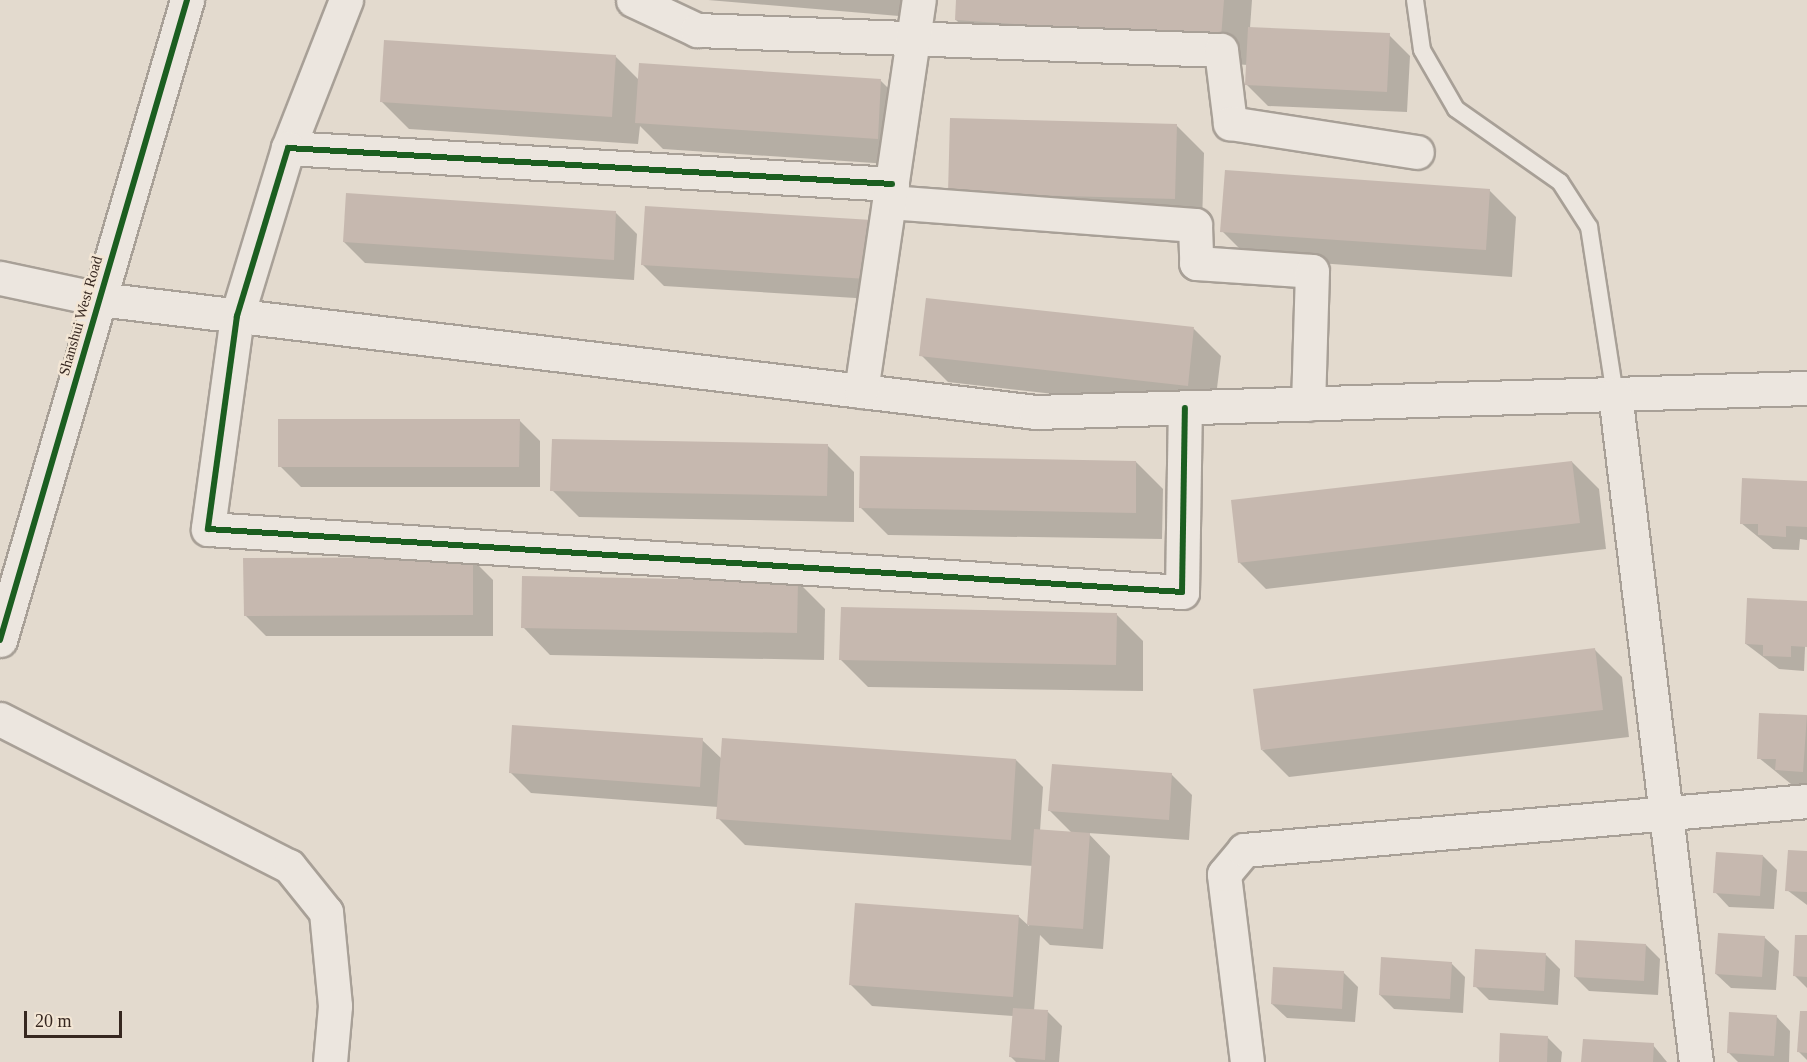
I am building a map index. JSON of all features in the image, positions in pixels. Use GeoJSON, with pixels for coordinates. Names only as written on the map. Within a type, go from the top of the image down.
{"type":"FeatureCollection","features":[{"type":"Feature","properties":{"kind":"street","name":"Shanshui West Road"},"geometry":{"type":"LineString","coordinates":[[0,640],[188,0]]}},
{"type":"Feature","properties":{"kind":"street"},"geometry":{"type":"LineString","coordinates":[[346,0],[288,148],[237,316],[208,529],[1182,592],[1185,408]]}},
{"type":"Feature","properties":{"kind":"street"},"geometry":{"type":"LineString","coordinates":[[633,0],[697,30],[1221,50],[1230,123],[1418,152]]}},
{"type":"Feature","properties":{"kind":"street"},"geometry":{"type":"LineString","coordinates":[[861,392],[919,0]]}},
{"type":"Feature","properties":{"kind":"street"},"geometry":{"type":"LineString","coordinates":[[288,148],[890,193],[1195,225],[1196,263],[1312,271],[1308,404]]}},
{"type":"Feature","properties":{"kind":"street"},"geometry":{"type":"LineString","coordinates":[[0,278],[99,299],[1035,412],[1807,388]]}},
{"type":"Feature","properties":{"kind":"street"},"geometry":{"type":"LineString","coordinates":[[1615,394],[1696,1062]]}},
{"type":"Feature","properties":{"kind":"street"},"geometry":{"type":"LineString","coordinates":[[0,719],[289,866],[326,912],[335,1006],[330,1062]]}},
{"type":"Feature","properties":{"kind":"street"},"geometry":{"type":"LineString","coordinates":[[1247,1062],[1224,874],[1244,850],[1807,801]]}},
{"type":"Feature","properties":{"kind":"lane"},"geometry":{"type":"LineString","coordinates":[[1415,0],[1422,50],[1456,109],[1560,182],[1589,227],[1615,394]]}},
{"type":"Feature","properties":{"kind":"building"},"geometry":{"type":"Polygon","coordinates":[[[956,0],[1224,0],[1221,38],[955,20],[956,0]]]}},
{"type":"Feature","properties":{"kind":"building"},"geometry":{"type":"Polygon","coordinates":[[[1248,27],[1390,33],[1387,92],[1245,85],[1248,27]]]}},
{"type":"Feature","properties":{"kind":"building"},"geometry":{"type":"Polygon","coordinates":[[[384,40],[616,55],[612,117],[380,102],[384,40]]]}},
{"type":"Feature","properties":{"kind":"building"},"geometry":{"type":"Polygon","coordinates":[[[639,63],[881,79],[878,139],[635,123],[639,63]]]}},
{"type":"Feature","properties":{"kind":"building"},"geometry":{"type":"Polygon","coordinates":[[[950,118],[1177,124],[1175,199],[948,193],[950,118]]]}},
{"type":"Feature","properties":{"kind":"building"},"geometry":{"type":"Polygon","coordinates":[[[1225,170],[1490,189],[1486,250],[1220,232],[1225,170]]]}},
{"type":"Feature","properties":{"kind":"building"},"geometry":{"type":"Polygon","coordinates":[[[346,193],[616,211],[614,260],[343,242],[346,193]]]}},
{"type":"Feature","properties":{"kind":"building"},"geometry":{"type":"Polygon","coordinates":[[[645,206],[872,220],[867,279],[641,265],[645,206]]]}},
{"type":"Feature","properties":{"kind":"building"},"geometry":{"type":"Polygon","coordinates":[[[926,298],[1194,327],[1188,386],[919,356],[926,298]]]}},
{"type":"Feature","properties":{"kind":"building"},"geometry":{"type":"Polygon","coordinates":[[[278,419],[520,419],[519,467],[278,467],[278,419]]]}},
{"type":"Feature","properties":{"kind":"building"},"geometry":{"type":"Polygon","coordinates":[[[552,439],[828,444],[827,496],[550,491],[552,439]]]}},
{"type":"Feature","properties":{"kind":"building"},"geometry":{"type":"Polygon","coordinates":[[[860,456],[1136,461],[1136,513],[859,508],[860,456]]]}},
{"type":"Feature","properties":{"kind":"building"},"geometry":{"type":"Polygon","coordinates":[[[1572,461],[1580,523],[1238,563],[1231,500],[1572,461]]]}},
{"type":"Feature","properties":{"kind":"building"},"geometry":{"type":"Polygon","coordinates":[[[1742,478],[1807,481],[1807,527],[1786,526],[1786,537],[1758,535],[1758,524],[1740,524],[1742,478]]]}},
{"type":"Feature","properties":{"kind":"building"},"geometry":{"type":"Polygon","coordinates":[[[473,557],[473,615],[244,616],[243,558],[473,557]]]}},
{"type":"Feature","properties":{"kind":"building"},"geometry":{"type":"Polygon","coordinates":[[[522,576],[798,581],[797,633],[521,628],[522,576]]]}},
{"type":"Feature","properties":{"kind":"building"},"geometry":{"type":"Polygon","coordinates":[[[1747,598],[1807,601],[1807,647],[1791,646],[1791,657],[1763,656],[1763,645],[1745,644],[1747,598]]]}},
{"type":"Feature","properties":{"kind":"building"},"geometry":{"type":"Polygon","coordinates":[[[841,607],[1117,613],[1116,665],[839,660],[841,607]]]}},
{"type":"Feature","properties":{"kind":"building"},"geometry":{"type":"Polygon","coordinates":[[[1595,648],[1603,710],[1261,750],[1253,689],[1595,648]]]}},
{"type":"Feature","properties":{"kind":"building"},"geometry":{"type":"Polygon","coordinates":[[[1759,713],[1807,715],[1803,772],[1775,770],[1776,759],[1757,759],[1759,713]]]}},
{"type":"Feature","properties":{"kind":"building"},"geometry":{"type":"Polygon","coordinates":[[[512,725],[703,738],[700,787],[509,773],[512,725]]]}},
{"type":"Feature","properties":{"kind":"building"},"geometry":{"type":"Polygon","coordinates":[[[722,738],[1016,759],[1011,840],[716,819],[722,738]]]}},
{"type":"Feature","properties":{"kind":"building"},"geometry":{"type":"Polygon","coordinates":[[[1052,764],[1172,773],[1169,820],[1048,811],[1052,764]]]}},
{"type":"Feature","properties":{"kind":"building"},"geometry":{"type":"Polygon","coordinates":[[[1034,829],[1090,833],[1083,929],[1027,925],[1034,829]]]}},
{"type":"Feature","properties":{"kind":"building"},"geometry":{"type":"Polygon","coordinates":[[[1788,850],[1807,851],[1807,892],[1785,891],[1788,850]]]}},
{"type":"Feature","properties":{"kind":"building"},"geometry":{"type":"Polygon","coordinates":[[[1716,852],[1763,855],[1760,896],[1713,893],[1716,852]]]}},
{"type":"Feature","properties":{"kind":"building"},"geometry":{"type":"Polygon","coordinates":[[[855,903],[1019,915],[1013,997],[849,985],[855,903]]]}},
{"type":"Feature","properties":{"kind":"building"},"geometry":{"type":"Polygon","coordinates":[[[1718,933],[1765,936],[1762,977],[1715,974],[1718,933]]]}},
{"type":"Feature","properties":{"kind":"building"},"geometry":{"type":"Polygon","coordinates":[[[1795,935],[1807,935],[1807,977],[1793,976],[1795,935]]]}},
{"type":"Feature","properties":{"kind":"building"},"geometry":{"type":"Polygon","coordinates":[[[1575,940],[1646,944],[1644,981],[1574,977],[1575,940]]]}},
{"type":"Feature","properties":{"kind":"building"},"geometry":{"type":"Polygon","coordinates":[[[1475,949],[1546,953],[1544,991],[1473,987],[1475,949]]]}},
{"type":"Feature","properties":{"kind":"building"},"geometry":{"type":"Polygon","coordinates":[[[1381,957],[1452,962],[1450,999],[1379,995],[1381,957]]]}},
{"type":"Feature","properties":{"kind":"building"},"geometry":{"type":"Polygon","coordinates":[[[1273,967],[1344,971],[1342,1009],[1271,1004],[1273,967]]]}},
{"type":"Feature","properties":{"kind":"building"},"geometry":{"type":"Polygon","coordinates":[[[1013,1008],[1048,1010],[1045,1060],[1009,1057],[1013,1008]]]}},
{"type":"Feature","properties":{"kind":"building"},"geometry":{"type":"Polygon","coordinates":[[[1800,1011],[1807,1011],[1807,1053],[1797,1052],[1800,1011]]]}},
{"type":"Feature","properties":{"kind":"building"},"geometry":{"type":"Polygon","coordinates":[[[1729,1012],[1777,1015],[1774,1056],[1727,1053],[1729,1012]]]}},
{"type":"Feature","properties":{"kind":"building"},"geometry":{"type":"Polygon","coordinates":[[[1500,1033],[1548,1036],[1547,1062],[1499,1062],[1500,1033]]]}},
{"type":"Feature","properties":{"kind":"building"},"geometry":{"type":"Polygon","coordinates":[[[1583,1039],[1654,1043],[1653,1062],[1581,1062],[1583,1039]]]}},
{"type":"Feature","properties":{"kind":"cycle path"},"geometry":{"type":"LineString","coordinates":[[0,640],[187,0]]}},
{"type":"Feature","properties":{"kind":"cycle path"},"geometry":{"type":"LineString","coordinates":[[892,184],[288,148],[237,316],[208,529],[1182,592],[1185,408]]}}]}
